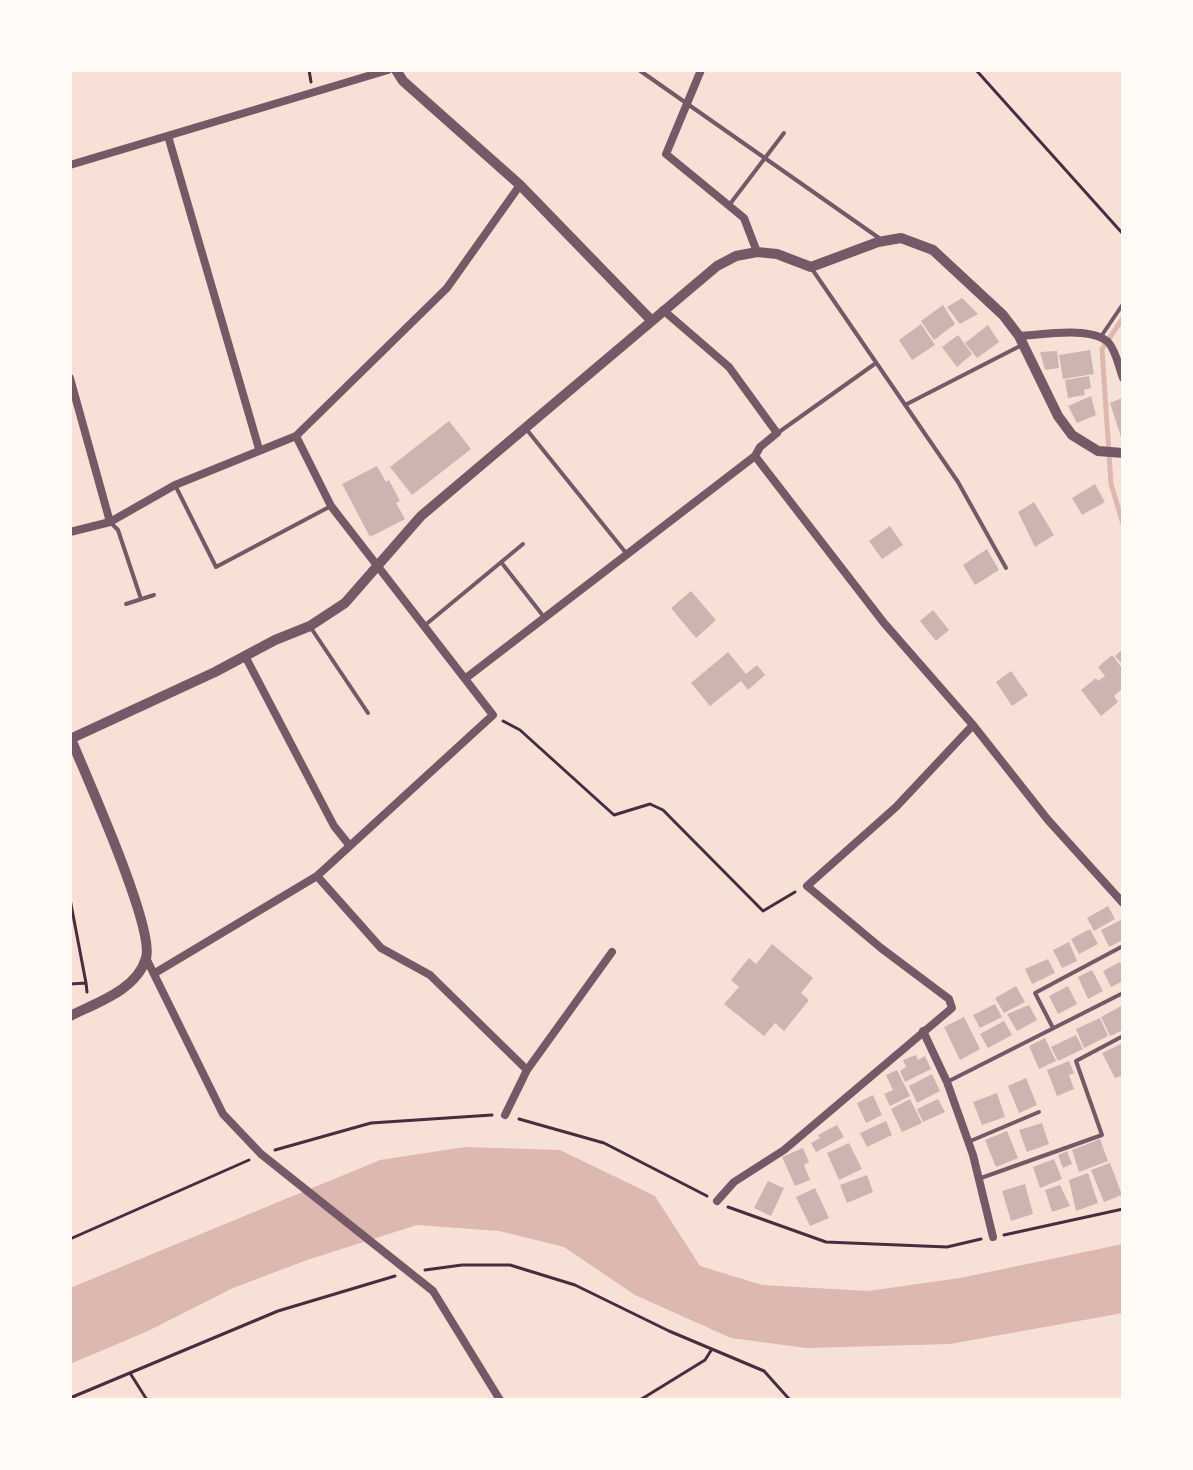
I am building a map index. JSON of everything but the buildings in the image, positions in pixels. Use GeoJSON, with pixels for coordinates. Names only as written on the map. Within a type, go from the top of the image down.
{"type":"FeatureCollection","features":[{"type":"Feature","properties":{"kind":"street"},"geometry":{"type":"LineString","coordinates":[[70,165],[388,70]]}},
{"type":"Feature","properties":{"kind":"street"},"geometry":{"type":"LineString","coordinates":[[396,70],[403,81],[520,185],[651,320]]}},
{"type":"Feature","properties":{"kind":"street"},"geometry":{"type":"LineString","coordinates":[[701,70],[666,154],[744,218],[757,252]]}},
{"type":"Feature","properties":{"kind":"street"},"geometry":{"type":"LineString","coordinates":[[168,136],[259,449]]}},
{"type":"Feature","properties":{"kind":"street"},"geometry":{"type":"LineString","coordinates":[[70,532],[110,522],[175,485],[296,436],[447,288],[520,185]]}},
{"type":"Feature","properties":{"kind":"street"},"geometry":{"type":"LineString","coordinates":[[500,1400],[433,1291],[261,1154],[223,1114],[146,958],[146,938],[137,906],[70,738],[310,626],[345,603],[378,569],[421,516],[663,310],[717,266],[736,256],[757,252],[777,254],[811,267],[901,238],[933,250],[1003,315],[1021,340],[1058,416],[1072,435],[1098,451],[1123,453]]}},
{"type":"Feature","properties":{"kind":"street"},"geometry":{"type":"LineString","coordinates":[[466,678],[755,456],[760,447],[777,433],[729,367],[663,310]]}},
{"type":"Feature","properties":{"kind":"street"},"geometry":{"type":"LineString","coordinates":[[1021,340],[1085,333],[1100,337],[1110,344],[1123,378]]}},
{"type":"Feature","properties":{"kind":"street"},"geometry":{"type":"LineString","coordinates":[[70,378],[110,522]]}},
{"type":"Feature","properties":{"kind":"street"},"geometry":{"type":"LineString","coordinates":[[155,973],[317,876],[493,715],[331,506],[296,436]]}},
{"type":"Feature","properties":{"kind":"street"},"geometry":{"type":"LineString","coordinates":[[755,456],[884,623],[973,725],[1048,820],[1123,903]]}},
{"type":"Feature","properties":{"kind":"street"},"geometry":{"type":"LineString","coordinates":[[245,656],[334,826],[350,846]]}},
{"type":"Feature","properties":{"kind":"street"},"geometry":{"type":"LineString","coordinates":[[717,1201],[734,1182],[784,1150],[952,1008],[949,999],[881,948],[807,886],[896,807],[973,725]]}},
{"type":"Feature","properties":{"kind":"street"},"geometry":{"type":"LineString","coordinates":[[317,876],[381,948],[430,975],[527,1070]]}},
{"type":"Feature","properties":{"kind":"street"},"geometry":{"type":"LineString","coordinates":[[505,1115],[527,1070],[612,952]]}},
{"type":"Feature","properties":{"kind":"street"},"geometry":{"type":"LineString","coordinates":[[70,1016],[125,987],[146,958]]}},
{"type":"Feature","properties":{"kind":"street"},"geometry":{"type":"LineString","coordinates":[[923,1031],[947,1082],[968,1142],[993,1237]]}},
{"type":"Feature","properties":{"kind":"lane"},"geometry":{"type":"LineString","coordinates":[[639,70],[884,242]]}},
{"type":"Feature","properties":{"kind":"lane"},"geometry":{"type":"LineString","coordinates":[[728,206],[784,133]]}},
{"type":"Feature","properties":{"kind":"lane"},"geometry":{"type":"LineString","coordinates":[[811,267],[958,482],[1006,568]]}},
{"type":"Feature","properties":{"kind":"lane"},"geometry":{"type":"LineString","coordinates":[[1100,337],[1123,304]]}},
{"type":"Feature","properties":{"kind":"lane"},"geometry":{"type":"LineString","coordinates":[[905,405],[1021,340]]}},
{"type":"Feature","properties":{"kind":"lane"},"geometry":{"type":"LineString","coordinates":[[777,433],[876,363]]}},
{"type":"Feature","properties":{"kind":"lane"},"geometry":{"type":"LineString","coordinates":[[526,429],[626,553]]}},
{"type":"Feature","properties":{"kind":"lane"},"geometry":{"type":"LineString","coordinates":[[175,485],[216,567],[331,506]]}},
{"type":"Feature","properties":{"kind":"lane"},"geometry":{"type":"LineString","coordinates":[[110,522],[118,530],[141,599]]}},
{"type":"Feature","properties":{"kind":"lane"},"geometry":{"type":"LineString","coordinates":[[424,626],[523,544]]}},
{"type":"Feature","properties":{"kind":"lane"},"geometry":{"type":"LineString","coordinates":[[501,562],[544,617]]}},
{"type":"Feature","properties":{"kind":"lane"},"geometry":{"type":"LineString","coordinates":[[126,604],[154,595]]}},
{"type":"Feature","properties":{"kind":"lane"},"geometry":{"type":"LineString","coordinates":[[310,626],[368,713]]}},
{"type":"Feature","properties":{"kind":"lane"},"geometry":{"type":"LineString","coordinates":[[1053,1028],[1035,993],[1123,946]]}},
{"type":"Feature","properties":{"kind":"lane"},"geometry":{"type":"LineString","coordinates":[[947,1082],[1123,993]]}},
{"type":"Feature","properties":{"kind":"lane"},"geometry":{"type":"LineString","coordinates":[[979,1179],[1102,1135],[1076,1061],[1123,1036]]}},
{"type":"Feature","properties":{"kind":"lane"},"geometry":{"type":"LineString","coordinates":[[968,1142],[1039,1112]]}},
{"type":"Feature","properties":{"kind":"path"},"geometry":{"type":"LineString","coordinates":[[976,70],[1123,234]]}},
{"type":"Feature","properties":{"kind":"path"},"geometry":{"type":"LineString","coordinates":[[493,715],[520,730],[614,815],[650,804],[663,810],[763,911],[807,886]]}},
{"type":"Feature","properties":{"kind":"path"},"geometry":{"type":"LineString","coordinates":[[70,899],[90,1006]]}},
{"type":"Feature","properties":{"kind":"path"},"geometry":{"type":"LineString","coordinates":[[70,984],[86,983]]}},
{"type":"Feature","properties":{"kind":"path"},"geometry":{"type":"LineString","coordinates":[[70,1239],[261,1154],[371,1123],[505,1115],[604,1143],[717,1201],[826,1242],[947,1247],[1123,1209]]}},
{"type":"Feature","properties":{"kind":"path"},"geometry":{"type":"LineString","coordinates":[[70,1398],[278,1311],[406,1269],[510,1265],[575,1285],[669,1331],[764,1371],[790,1400]]}},
{"type":"Feature","properties":{"kind":"path"},"geometry":{"type":"LineString","coordinates":[[640,1400],[705,1360],[712,1349]]}},
{"type":"Feature","properties":{"kind":"path"},"geometry":{"type":"LineString","coordinates":[[130,1373],[147,1400]]}},
{"type":"Feature","properties":{"kind":"shaded area"},"geometry":{"type":"Polygon","coordinates":[[[465,1147],[560,1150],[655,1196],[700,1266],[762,1285],[868,1291],[960,1278],[1123,1244],[1123,1313],[950,1344],[806,1348],[731,1338],[635,1295],[564,1247],[499,1231],[417,1225],[307,1260],[233,1288],[148,1331],[70,1364],[70,1288],[380,1160],[465,1147]]]}},
{"type":"Feature","properties":{"kind":"waterway"},"geometry":{"type":"LineString","coordinates":[[1123,318],[1102,349],[1111,484],[1123,524]]}}]}
